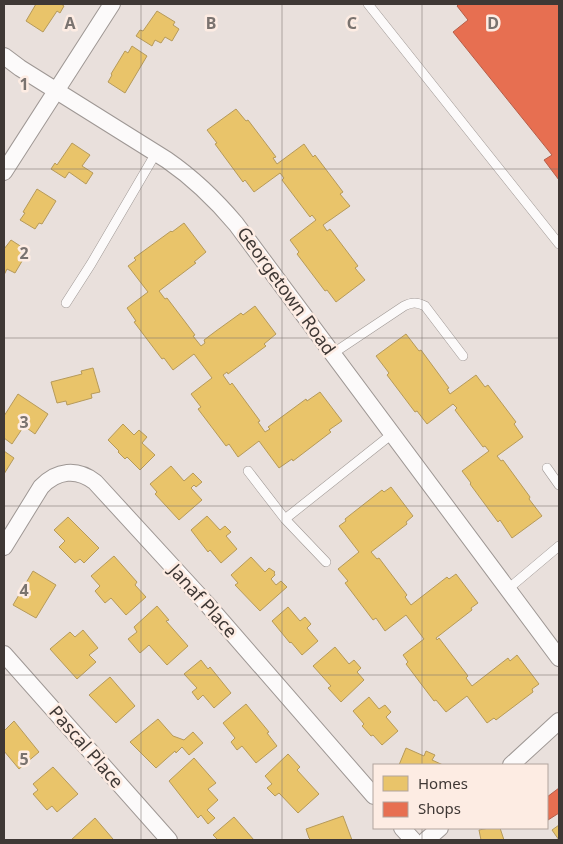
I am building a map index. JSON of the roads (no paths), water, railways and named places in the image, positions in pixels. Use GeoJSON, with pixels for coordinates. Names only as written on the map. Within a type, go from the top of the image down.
{"type":"FeatureCollection","features":[{"type":"Feature","properties":{"kind":"street"},"geometry":{"type":"LineString","coordinates":[[4,172],[112,4]]}},
{"type":"Feature","properties":{"kind":"street","name":"Georgetown Road"},"geometry":{"type":"LineString","coordinates":[[4,56],[56,91],[156,153],[188,175],[214,198],[231,217],[559,658]]}},
{"type":"Feature","properties":{"kind":"street","name":"Janaf Place"},"geometry":{"type":"LineString","coordinates":[[4,547],[47,480],[57,474],[68,472],[77,472],[88,476],[206,603],[373,795]]}},
{"type":"Feature","properties":{"kind":"street","name":"Pascal Place"},"geometry":{"type":"LineString","coordinates":[[4,654],[169,840]]}},
{"type":"Feature","properties":{"kind":"street"},"geometry":{"type":"LineString","coordinates":[[512,764],[559,721]]}},
{"type":"Feature","properties":{"kind":"street"},"geometry":{"type":"LineString","coordinates":[[403,829],[413,840]]}},
{"type":"Feature","properties":{"kind":"street"},"geometry":{"type":"LineString","coordinates":[[426,840],[439,829]]}},
{"type":"Feature","properties":{"kind":"lane"},"geometry":{"type":"LineString","coordinates":[[368,4],[559,244]]}},
{"type":"Feature","properties":{"kind":"lane"},"geometry":{"type":"LineString","coordinates":[[66,303],[156,153]]}},
{"type":"Feature","properties":{"kind":"lane"},"geometry":{"type":"LineString","coordinates":[[332,354],[404,306],[410,303],[418,303],[425,306],[463,356]]}},
{"type":"Feature","properties":{"kind":"lane"},"geometry":{"type":"LineString","coordinates":[[285,519],[392,434]]}},
{"type":"Feature","properties":{"kind":"lane"},"geometry":{"type":"LineString","coordinates":[[547,468],[559,485]]}},
{"type":"Feature","properties":{"kind":"lane"},"geometry":{"type":"LineString","coordinates":[[248,471],[285,519],[326,562]]}},
{"type":"Feature","properties":{"kind":"lane"},"geometry":{"type":"LineString","coordinates":[[508,589],[559,546]]}}]}
